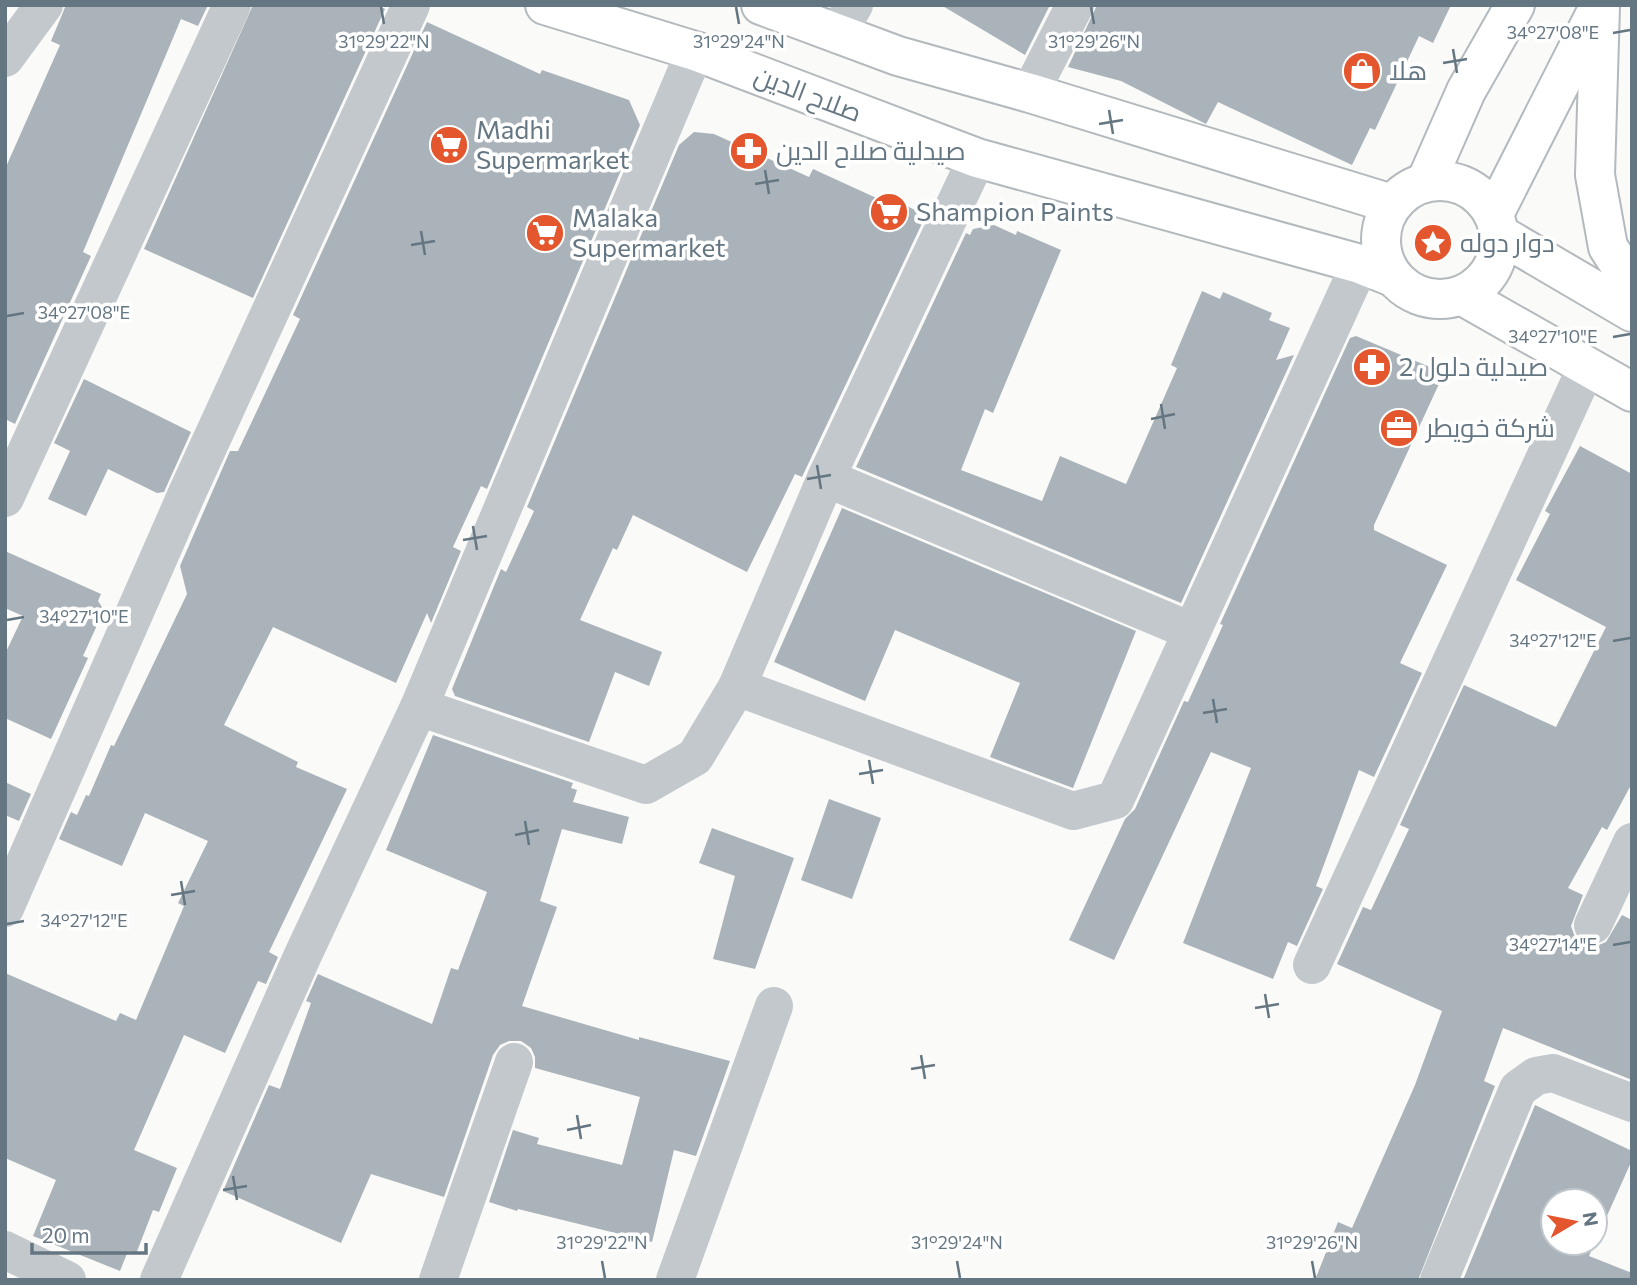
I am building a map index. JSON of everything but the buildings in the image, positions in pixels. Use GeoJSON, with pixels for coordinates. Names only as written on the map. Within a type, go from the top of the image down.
{"type":"FeatureCollection","features":[{"type":"Feature","properties":{"kind":"main road","name":"صلاح الدين"},"geometry":{"type":"LineString","coordinates":[[545,5],[695,51],[977,158],[1377,270]]}},
{"type":"Feature","properties":{"kind":"main road"},"geometry":{"type":"LineString","coordinates":[[761,5],[846,19],[898,56],[1030,93],[1392,204]]}},
{"type":"Feature","properties":{"kind":"main road"},"geometry":{"type":"LineString","coordinates":[[1426,182],[1466,91],[1515,5]]}},
{"type":"Feature","properties":{"kind":"main road"},"geometry":{"type":"LineString","coordinates":[[1600,6],[1497,224],[1498,254],[1491,272],[1479,286],[1463,296],[1443,300],[1425,298],[1377,270],[1384,261],[1381,242],[1383,223],[1392,204],[1407,190],[1426,182],[1446,181],[1466,186],[1482,198],[1497,224],[1632,312]]}},
{"type":"Feature","properties":{"kind":"main road"},"geometry":{"type":"LineString","coordinates":[[1600,6],[1595,175],[1608,247],[1632,284]]}},
{"type":"Feature","properties":{"kind":"main road"},"geometry":{"type":"LineString","coordinates":[[1463,296],[1632,392]]}},
{"type":"Feature","properties":{"kind":"street"},"geometry":{"type":"LineString","coordinates":[[5,58],[44,5]]}},
{"type":"Feature","properties":{"kind":"street"},"geometry":{"type":"LineString","coordinates":[[5,499],[232,5]]}},
{"type":"Feature","properties":{"kind":"street"},"geometry":{"type":"LineString","coordinates":[[5,908],[188,491],[411,5]]}},
{"type":"Feature","properties":{"kind":"street"},"geometry":{"type":"LineString","coordinates":[[1030,93],[1075,5]]}},
{"type":"Feature","properties":{"kind":"street"},"geometry":{"type":"LineString","coordinates":[[159,1280],[302,957],[419,706],[695,51]]}},
{"type":"Feature","properties":{"kind":"street"},"geometry":{"type":"LineString","coordinates":[[419,706],[646,785],[695,757],[737,687],[826,478],[977,158]]}},
{"type":"Feature","properties":{"kind":"street"},"geometry":{"type":"LineString","coordinates":[[737,687],[1073,811],[1115,800],[1191,631],[1377,270]]}},
{"type":"Feature","properties":{"kind":"street"},"geometry":{"type":"LineString","coordinates":[[1312,965],[1370,833],[1587,366]]}},
{"type":"Feature","properties":{"kind":"street"},"geometry":{"type":"LineString","coordinates":[[826,478],[1191,631]]}},
{"type":"Feature","properties":{"kind":"street"},"geometry":{"type":"LineString","coordinates":[[1593,925],[1632,842]]}},
{"type":"Feature","properties":{"kind":"street"},"geometry":{"type":"LineString","coordinates":[[675,1280],[774,1006]]}},
{"type":"Feature","properties":{"kind":"street"},"geometry":{"type":"LineString","coordinates":[[438,1280],[514,1062]]}},
{"type":"Feature","properties":{"kind":"street"},"geometry":{"type":"LineString","coordinates":[[1439,1280],[1518,1089],[1536,1076],[1553,1073],[1632,1103]]}},
{"type":"Feature","properties":{"kind":"street"},"geometry":{"type":"LineString","coordinates":[[12,1262],[67,1280]]}},
{"type":"Feature","properties":{"kind":"place","name":"هلا"},"geometry":{"type":"Point","coordinates":[1362,71]}},
{"type":"Feature","properties":{"kind":"place","name":"Madhi Supermarket"},"geometry":{"type":"Point","coordinates":[449,145]}},
{"type":"Feature","properties":{"kind":"place","name":"صيدلية صلاح الدين"},"geometry":{"type":"Point","coordinates":[749,151]}},
{"type":"Feature","properties":{"kind":"place","name":"Shampion Paints"},"geometry":{"type":"Point","coordinates":[889,212]}},
{"type":"Feature","properties":{"kind":"place","name":"Malaka Supermarket"},"geometry":{"type":"Point","coordinates":[545,233]}},
{"type":"Feature","properties":{"kind":"place","name":"دوار دوله"},"geometry":{"type":"Point","coordinates":[1433,243]}},
{"type":"Feature","properties":{"kind":"place","name":"صيدلية دلول 2"},"geometry":{"type":"Point","coordinates":[1372,367]}},
{"type":"Feature","properties":{"kind":"place","name":"شركة خويطر"},"geometry":{"type":"Point","coordinates":[1399,428]}}]}
